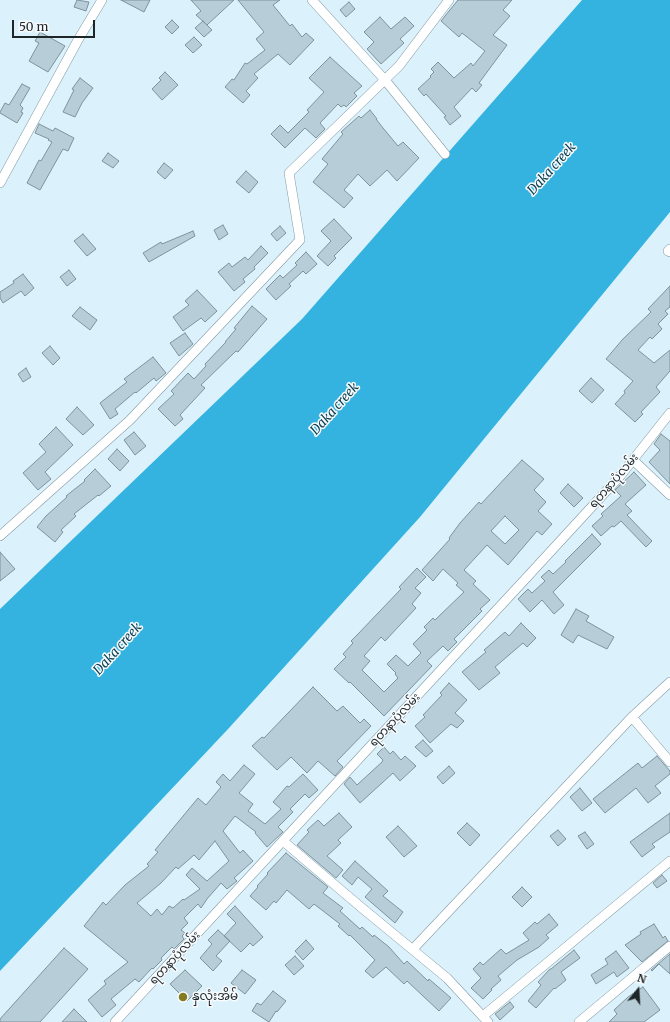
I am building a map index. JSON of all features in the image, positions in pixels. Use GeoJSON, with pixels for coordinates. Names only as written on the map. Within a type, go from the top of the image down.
{"type":"FeatureCollection","features":[{"type":"Feature","properties":{"kind":"street"},"geometry":{"type":"LineString","coordinates":[[0,183],[78,40],[102,0]]}},
{"type":"Feature","properties":{"kind":"street"},"geometry":{"type":"LineString","coordinates":[[312,0],[385,80],[445,154]]}},
{"type":"Feature","properties":{"kind":"street"},"geometry":{"type":"LineString","coordinates":[[0,536],[130,420],[300,240],[289,173],[399,66],[448,0]]}},
{"type":"Feature","properties":{"kind":"street","name":"ရတနာပုံလမ်း"},"geometry":{"type":"LineString","coordinates":[[115,1022],[529,576],[633,460],[670,413]]}},
{"type":"Feature","properties":{"kind":"street"},"geometry":{"type":"LineString","coordinates":[[633,460],[670,495]]}},
{"type":"Feature","properties":{"kind":"street"},"geometry":{"type":"LineString","coordinates":[[413,949],[632,717],[670,682]]}},
{"type":"Feature","properties":{"kind":"street"},"geometry":{"type":"LineString","coordinates":[[632,717],[670,762]]}},
{"type":"Feature","properties":{"kind":"street"},"geometry":{"type":"LineString","coordinates":[[283,841],[447,978],[486,1019],[670,860]]}},
{"type":"Feature","properties":{"kind":"street"},"geometry":{"type":"LineString","coordinates":[[579,1022],[670,946]]}},
{"type":"Feature","properties":{"kind":"water","name":"Daka creek"},"geometry":{"type":"Polygon","coordinates":[[[582,0],[670,0],[670,212],[420,517],[229,728],[0,971],[0,609],[302,319],[582,0]]]}},
{"type":"Feature","properties":{"kind":"building"},"geometry":{"type":"Polygon","coordinates":[[[77,0],[89,2],[86,11],[74,7],[77,0]]]}},
{"type":"Feature","properties":{"kind":"building"},"geometry":{"type":"Polygon","coordinates":[[[121,0],[150,0],[144,12],[121,0]]]}},
{"type":"Feature","properties":{"kind":"building"},"geometry":{"type":"Polygon","coordinates":[[[191,0],[234,0],[207,25],[196,15],[201,11],[191,0]]]}},
{"type":"Feature","properties":{"kind":"building"},"geometry":{"type":"Polygon","coordinates":[[[238,0],[280,0],[273,5],[290,26],[292,24],[302,37],[306,33],[314,40],[290,65],[278,54],[254,74],[258,78],[246,91],[250,95],[243,103],[225,87],[232,79],[234,80],[245,63],[247,64],[265,50],[256,39],[264,32],[238,0]]]}},
{"type":"Feature","properties":{"kind":"building"},"geometry":{"type":"Polygon","coordinates":[[[458,0],[512,0],[503,10],[510,16],[493,35],[507,45],[479,83],[482,85],[476,92],[472,88],[454,107],[461,116],[450,125],[444,117],[446,116],[426,94],[424,96],[418,89],[431,77],[430,76],[434,72],[431,69],[438,62],[454,78],[471,63],[473,66],[485,51],[462,33],[459,37],[441,21],[458,0]]]}},
{"type":"Feature","properties":{"kind":"building"},"geometry":{"type":"Polygon","coordinates":[[[349,2],[355,9],[346,17],[340,10],[349,2]]]}},
{"type":"Feature","properties":{"kind":"building"},"geometry":{"type":"Polygon","coordinates":[[[380,17],[391,29],[405,17],[414,26],[400,39],[404,43],[381,64],[367,49],[374,42],[364,32],[380,17]]]}},
{"type":"Feature","properties":{"kind":"building"},"geometry":{"type":"Polygon","coordinates":[[[172,20],[179,27],[172,34],[165,27],[172,20]]]}},
{"type":"Feature","properties":{"kind":"building"},"geometry":{"type":"Polygon","coordinates":[[[203,21],[212,30],[204,37],[195,28],[203,21]]]}},
{"type":"Feature","properties":{"kind":"building"},"geometry":{"type":"Polygon","coordinates":[[[40,32],[65,46],[48,72],[29,61],[39,43],[35,41],[40,32]]]}},
{"type":"Feature","properties":{"kind":"building"},"geometry":{"type":"Polygon","coordinates":[[[194,37],[202,45],[193,53],[185,45],[194,37]]]}},
{"type":"Feature","properties":{"kind":"building"},"geometry":{"type":"Polygon","coordinates":[[[330,57],[362,86],[354,93],[357,96],[346,107],[344,105],[341,107],[338,104],[320,123],[325,129],[316,138],[305,128],[285,148],[271,134],[280,125],[288,133],[309,112],[307,110],[324,92],[309,78],[330,57]]]}},
{"type":"Feature","properties":{"kind":"building"},"geometry":{"type":"Polygon","coordinates":[[[165,72],[178,85],[162,100],[152,89],[161,80],[159,78],[165,72]]]}},
{"type":"Feature","properties":{"kind":"building"},"geometry":{"type":"Polygon","coordinates":[[[80,78],[93,88],[82,103],[75,117],[63,112],[74,90],[72,89],[80,78]]]}},
{"type":"Feature","properties":{"kind":"building"},"geometry":{"type":"Polygon","coordinates":[[[22,84],[30,88],[20,105],[23,108],[21,112],[23,113],[17,123],[0,112],[5,103],[9,105],[22,84]]]}},
{"type":"Feature","properties":{"kind":"building"},"geometry":{"type":"Polygon","coordinates":[[[370,110],[398,146],[403,142],[419,158],[397,181],[387,170],[370,186],[358,174],[344,190],[353,198],[344,208],[313,182],[328,164],[322,159],[343,134],[341,132],[359,116],[361,118],[370,110]]]}},
{"type":"Feature","properties":{"kind":"building"},"geometry":{"type":"Polygon","coordinates":[[[39,124],[53,131],[55,128],[74,138],[68,151],[63,149],[40,190],[27,183],[39,160],[41,161],[52,142],[48,140],[49,139],[35,133],[39,124]]]}},
{"type":"Feature","properties":{"kind":"building"},"geometry":{"type":"Polygon","coordinates":[[[108,153],[119,161],[113,168],[102,161],[108,153]]]}},
{"type":"Feature","properties":{"kind":"building"},"geometry":{"type":"Polygon","coordinates":[[[164,163],[173,170],[165,179],[157,172],[164,163]]]}},
{"type":"Feature","properties":{"kind":"building"},"geometry":{"type":"Polygon","coordinates":[[[246,171],[258,182],[249,193],[236,182],[246,171]]]}},
{"type":"Feature","properties":{"kind":"building"},"geometry":{"type":"Polygon","coordinates":[[[334,219],[352,238],[334,256],[336,258],[328,266],[317,256],[331,241],[321,231],[334,219]]]}},
{"type":"Feature","properties":{"kind":"building"},"geometry":{"type":"Polygon","coordinates":[[[223,225],[228,234],[219,240],[214,230],[223,225]]]}},
{"type":"Feature","properties":{"kind":"building"},"geometry":{"type":"Polygon","coordinates":[[[280,226],[286,233],[277,241],[271,234],[280,226]]]}},
{"type":"Feature","properties":{"kind":"building"},"geometry":{"type":"Polygon","coordinates":[[[193,231],[195,236],[149,262],[143,253],[161,242],[162,244],[193,231]]]}},
{"type":"Feature","properties":{"kind":"building"},"geometry":{"type":"Polygon","coordinates":[[[83,234],[96,249],[87,256],[74,241],[83,234]]]}},
{"type":"Feature","properties":{"kind":"building"},"geometry":{"type":"Polygon","coordinates":[[[261,246],[268,253],[254,267],[255,269],[243,279],[245,282],[234,291],[218,272],[229,263],[232,267],[245,257],[248,260],[261,246]]]}},
{"type":"Feature","properties":{"kind":"building"},"geometry":{"type":"Polygon","coordinates":[[[306,252],[317,264],[306,274],[303,271],[289,284],[291,286],[276,300],[266,289],[280,275],[283,278],[297,265],[295,263],[306,252]]]}},
{"type":"Feature","properties":{"kind":"building"},"geometry":{"type":"Polygon","coordinates":[[[69,270],[76,279],[67,286],[60,277],[69,270]]]}},
{"type":"Feature","properties":{"kind":"building"},"geometry":{"type":"Polygon","coordinates":[[[23,274],[34,288],[25,296],[21,291],[3,303],[0,298],[0,292],[14,283],[13,281],[23,274]]]}},
{"type":"Feature","properties":{"kind":"building"},"geometry":{"type":"Polygon","coordinates":[[[670,286],[670,307],[665,311],[668,314],[658,324],[662,329],[652,339],[650,337],[638,350],[654,363],[670,350],[670,371],[656,387],[660,392],[641,412],[643,414],[635,422],[615,404],[633,381],[606,359],[623,339],[651,312],[648,309],[670,286]]]}},
{"type":"Feature","properties":{"kind":"building"},"geometry":{"type":"Polygon","coordinates":[[[197,290],[217,311],[205,322],[201,318],[183,331],[173,317],[189,305],[185,301],[197,290]]]}},
{"type":"Feature","properties":{"kind":"building"},"geometry":{"type":"Polygon","coordinates":[[[252,306],[267,319],[238,352],[236,351],[201,385],[205,388],[180,415],[183,419],[175,426],[158,409],[174,394],[171,391],[188,373],[194,379],[206,366],[205,364],[226,342],[236,329],[234,328],[252,306]]]}},
{"type":"Feature","properties":{"kind":"building"},"geometry":{"type":"Polygon","coordinates":[[[80,307],[97,320],[90,330],[72,316],[80,307]]]}},
{"type":"Feature","properties":{"kind":"building"},"geometry":{"type":"Polygon","coordinates":[[[185,333],[193,344],[179,356],[170,343],[185,333]]]}},
{"type":"Feature","properties":{"kind":"building"},"geometry":{"type":"Polygon","coordinates":[[[50,346],[60,358],[53,365],[42,353],[50,346]]]}},
{"type":"Feature","properties":{"kind":"building"},"geometry":{"type":"Polygon","coordinates":[[[153,357],[166,373],[156,381],[154,378],[136,393],[135,392],[115,409],[118,414],[110,419],[100,403],[127,382],[124,379],[153,357]]]}},
{"type":"Feature","properties":{"kind":"building"},"geometry":{"type":"Polygon","coordinates":[[[26,368],[31,377],[23,382],[18,374],[26,368]]]}},
{"type":"Feature","properties":{"kind":"building"},"geometry":{"type":"Polygon","coordinates":[[[591,378],[604,390],[592,403],[579,391],[591,378]]]}},
{"type":"Feature","properties":{"kind":"building"},"geometry":{"type":"Polygon","coordinates":[[[77,407],[94,425],[83,435],[66,419],[77,407]]]}},
{"type":"Feature","properties":{"kind":"building"},"geometry":{"type":"Polygon","coordinates":[[[56,427],[73,445],[45,472],[51,479],[38,490],[23,473],[46,452],[39,444],[56,427]]]}},
{"type":"Feature","properties":{"kind":"building"},"geometry":{"type":"Polygon","coordinates":[[[134,432],[146,446],[135,455],[124,440],[134,432]]]}},
{"type":"Feature","properties":{"kind":"building"},"geometry":{"type":"Polygon","coordinates":[[[661,434],[670,441],[670,484],[649,462],[660,450],[654,444],[661,434]]]}},
{"type":"Feature","properties":{"kind":"building"},"geometry":{"type":"Polygon","coordinates":[[[117,449],[129,461],[120,471],[108,459],[117,449]]]}},
{"type":"Feature","properties":{"kind":"building"},"geometry":{"type":"Polygon","coordinates":[[[522,460],[544,479],[534,490],[546,502],[538,511],[552,524],[542,535],[537,531],[508,565],[487,545],[464,570],[476,581],[473,584],[490,600],[480,609],[482,611],[454,639],[457,642],[448,651],[443,646],[427,661],[432,666],[384,716],[350,682],[349,683],[334,669],[346,657],[343,654],[353,643],[351,641],[401,589],[399,587],[417,568],[426,577],[415,588],[421,593],[412,604],[416,608],[385,641],[381,637],[364,656],[370,661],[362,670],[384,692],[398,678],[395,674],[396,673],[387,664],[396,655],[408,666],[421,653],[413,644],[427,630],[424,627],[433,618],[435,620],[464,592],[456,585],[458,583],[443,569],[433,581],[422,570],[450,539],[449,538],[460,523],[479,502],[481,504],[522,460]],[[505,516],[491,531],[505,544],[519,530],[505,516]]]}},
{"type":"Feature","properties":{"kind":"building"},"geometry":{"type":"Polygon","coordinates":[[[95,469],[111,486],[74,514],[76,516],[61,530],[63,532],[55,542],[37,527],[46,516],[67,497],[66,496],[85,481],[84,480],[95,469]]]}},
{"type":"Feature","properties":{"kind":"building"},"geometry":{"type":"Polygon","coordinates":[[[634,472],[646,485],[625,504],[632,511],[627,515],[652,541],[646,547],[621,521],[614,527],[612,526],[601,536],[592,526],[603,516],[601,514],[621,496],[615,490],[634,472]]]}},
{"type":"Feature","properties":{"kind":"building"},"geometry":{"type":"Polygon","coordinates":[[[568,484],[583,498],[574,507],[560,493],[568,484]]]}},
{"type":"Feature","properties":{"kind":"building"},"geometry":{"type":"Polygon","coordinates":[[[592,534],[601,544],[553,592],[564,605],[554,614],[542,600],[530,612],[518,599],[528,589],[532,593],[545,581],[541,577],[549,570],[553,574],[592,534]]]}},
{"type":"Feature","properties":{"kind":"building"},"geometry":{"type":"Polygon","coordinates":[[[0,552],[15,569],[0,581],[0,552]]]}},
{"type":"Feature","properties":{"kind":"building"},"geometry":{"type":"Polygon","coordinates":[[[576,609],[589,616],[586,621],[614,637],[607,649],[578,635],[573,643],[561,635],[576,609]]]}},
{"type":"Feature","properties":{"kind":"building"},"geometry":{"type":"Polygon","coordinates":[[[521,623],[536,638],[527,647],[523,643],[495,667],[500,673],[479,690],[462,672],[486,652],[484,650],[505,632],[509,636],[521,623]]]}},
{"type":"Feature","properties":{"kind":"building"},"geometry":{"type":"Polygon","coordinates":[[[449,683],[467,700],[455,713],[464,721],[457,728],[451,724],[430,743],[415,726],[425,717],[423,715],[442,695],[440,693],[449,683]]]}},
{"type":"Feature","properties":{"kind":"building"},"geometry":{"type":"Polygon","coordinates":[[[313,687],[337,711],[343,706],[360,723],[364,719],[371,726],[337,761],[343,767],[335,776],[318,761],[307,773],[291,757],[277,770],[252,746],[262,737],[264,738],[313,687]]]}},
{"type":"Feature","properties":{"kind":"building"},"geometry":{"type":"Polygon","coordinates":[[[423,740],[433,751],[426,757],[415,747],[423,740]]]}},
{"type":"Feature","properties":{"kind":"building"},"geometry":{"type":"Polygon","coordinates":[[[384,747],[390,754],[393,751],[401,760],[405,756],[416,766],[400,781],[393,773],[360,803],[344,784],[350,777],[357,785],[382,762],[383,760],[377,754],[384,747]]]}},
{"type":"Feature","properties":{"kind":"building"},"geometry":{"type":"Polygon","coordinates":[[[657,756],[670,771],[670,774],[655,786],[661,793],[648,803],[636,788],[605,813],[593,799],[638,763],[642,768],[657,756]]]}},
{"type":"Feature","properties":{"kind":"building"},"geometry":{"type":"Polygon","coordinates":[[[244,765],[255,774],[239,793],[253,804],[248,811],[265,824],[281,809],[273,802],[287,786],[289,787],[303,774],[318,790],[309,798],[305,794],[290,809],[293,812],[278,827],[283,832],[267,847],[255,833],[256,832],[235,816],[223,831],[240,853],[243,850],[253,861],[234,878],[237,881],[227,889],[221,883],[201,908],[198,904],[184,918],[188,923],[181,930],[185,933],[182,936],[184,939],[174,949],[172,947],[161,958],[162,960],[139,982],[135,979],[111,999],[116,1005],[102,1017],[88,1000],[106,984],[104,981],[128,962],[84,926],[103,902],[106,905],[125,885],[149,866],[147,864],[158,852],[155,850],[198,798],[206,805],[221,787],[216,782],[223,774],[230,781],[244,765]],[[215,841],[199,860],[194,855],[178,869],[176,867],[161,883],[137,903],[151,916],[157,909],[162,915],[169,906],[173,908],[183,899],[184,900],[200,889],[186,875],[192,868],[207,881],[229,861],[215,841]]]}},
{"type":"Feature","properties":{"kind":"building"},"geometry":{"type":"Polygon","coordinates":[[[449,766],[455,773],[443,784],[437,777],[449,766]]]}},
{"type":"Feature","properties":{"kind":"building"},"geometry":{"type":"Polygon","coordinates":[[[580,788],[592,803],[582,811],[570,797],[580,788]]]}},
{"type":"Feature","properties":{"kind":"building"},"geometry":{"type":"Polygon","coordinates":[[[339,813],[352,827],[338,840],[341,843],[327,856],[343,870],[336,878],[297,845],[309,832],[307,830],[318,820],[324,826],[339,813]]]}},
{"type":"Feature","properties":{"kind":"building"},"geometry":{"type":"Polygon","coordinates":[[[670,813],[670,832],[652,844],[655,847],[642,857],[630,842],[670,813]]]}},
{"type":"Feature","properties":{"kind":"building"},"geometry":{"type":"Polygon","coordinates":[[[467,823],[480,835],[470,846],[457,833],[467,823]]]}},
{"type":"Feature","properties":{"kind":"building"},"geometry":{"type":"Polygon","coordinates":[[[398,826],[417,846],[404,857],[386,837],[398,826]]]}},
{"type":"Feature","properties":{"kind":"building"},"geometry":{"type":"Polygon","coordinates":[[[558,830],[566,839],[558,846],[550,836],[558,830]]]}},
{"type":"Feature","properties":{"kind":"building"},"geometry":{"type":"Polygon","coordinates":[[[585,832],[594,844],[587,849],[578,836],[585,832]]]}},
{"type":"Feature","properties":{"kind":"building"},"geometry":{"type":"Polygon","coordinates":[[[286,853],[328,887],[323,893],[343,908],[340,911],[360,929],[362,927],[373,937],[374,935],[389,947],[404,964],[407,961],[428,981],[429,979],[451,998],[439,1011],[407,981],[404,984],[386,967],[373,978],[365,971],[375,960],[350,935],[349,936],[338,926],[340,924],[314,904],[309,909],[287,890],[276,903],[274,901],[266,910],[250,896],[268,874],[267,873],[286,853]]]}},
{"type":"Feature","properties":{"kind":"building"},"geometry":{"type":"Polygon","coordinates":[[[355,861],[388,891],[383,896],[403,912],[395,923],[365,897],[372,889],[358,877],[352,885],[342,876],[355,861]]]}},
{"type":"Feature","properties":{"kind":"building"},"geometry":{"type":"Polygon","coordinates":[[[662,875],[667,881],[657,888],[653,883],[662,875]]]}},
{"type":"Feature","properties":{"kind":"building"},"geometry":{"type":"Polygon","coordinates":[[[522,887],[532,897],[522,907],[512,897],[522,887]]]}},
{"type":"Feature","properties":{"kind":"building"},"geometry":{"type":"Polygon","coordinates":[[[235,906],[263,937],[253,946],[250,943],[241,952],[224,936],[236,923],[227,914],[235,906]]]}},
{"type":"Feature","properties":{"kind":"building"},"geometry":{"type":"Polygon","coordinates":[[[549,914],[558,925],[546,935],[549,938],[539,947],[517,960],[498,976],[501,980],[483,999],[471,988],[481,978],[473,969],[480,962],[483,965],[501,949],[506,954],[529,940],[523,933],[535,922],[537,924],[549,914]]]}},
{"type":"Feature","properties":{"kind":"building"},"geometry":{"type":"Polygon","coordinates":[[[654,924],[663,938],[665,936],[668,941],[642,962],[625,945],[641,934],[640,932],[654,924]]]}},
{"type":"Feature","properties":{"kind":"building"},"geometry":{"type":"Polygon","coordinates":[[[218,930],[230,941],[216,956],[222,961],[213,971],[200,958],[212,944],[208,940],[218,930]]]}},
{"type":"Feature","properties":{"kind":"building"},"geometry":{"type":"Polygon","coordinates":[[[306,940],[314,949],[303,960],[295,951],[306,940]]]}},
{"type":"Feature","properties":{"kind":"building"},"geometry":{"type":"Polygon","coordinates":[[[64,948],[88,969],[40,1022],[0,1022],[0,1019],[64,948]]]}},
{"type":"Feature","properties":{"kind":"building"},"geometry":{"type":"Polygon","coordinates":[[[574,950],[580,958],[561,972],[566,980],[555,989],[554,988],[536,1008],[528,1001],[541,985],[538,982],[550,969],[574,950]]]}},
{"type":"Feature","properties":{"kind":"building"},"geometry":{"type":"Polygon","coordinates":[[[616,951],[629,968],[617,977],[614,972],[596,984],[591,975],[608,964],[605,959],[616,951]]]}},
{"type":"Feature","properties":{"kind":"building"},"geometry":{"type":"Polygon","coordinates":[[[670,954],[670,974],[659,964],[652,971],[651,970],[670,954]]]}},
{"type":"Feature","properties":{"kind":"building"},"geometry":{"type":"Polygon","coordinates":[[[295,956],[304,966],[294,975],[285,965],[295,956]]]}},
{"type":"Feature","properties":{"kind":"building"},"geometry":{"type":"Polygon","coordinates":[[[185,970],[202,986],[187,1001],[170,984],[185,970]]]}},
{"type":"Feature","properties":{"kind":"building"},"geometry":{"type":"Polygon","coordinates":[[[242,970],[256,980],[245,994],[231,983],[242,970]]]}},
{"type":"Feature","properties":{"kind":"building"},"geometry":{"type":"Polygon","coordinates":[[[643,987],[660,1010],[644,1022],[609,1022],[617,1014],[614,1010],[628,997],[643,987]]]}},
{"type":"Feature","properties":{"kind":"building"},"geometry":{"type":"Polygon","coordinates":[[[273,991],[286,1001],[277,1012],[276,1011],[269,1022],[252,1011],[257,1003],[261,1005],[273,991]]]}},
{"type":"Feature","properties":{"kind":"building"},"geometry":{"type":"Polygon","coordinates":[[[510,1002],[514,1007],[500,1020],[495,1014],[510,1002]]]}},
{"type":"Feature","properties":{"kind":"building"},"geometry":{"type":"Polygon","coordinates":[[[74,1009],[87,1022],[62,1022],[74,1009]]]}},
{"type":"Feature","properties":{"kind":"place","name":"နှလုံးအိမ်"},"geometry":{"type":"Point","coordinates":[183,997]}}]}
